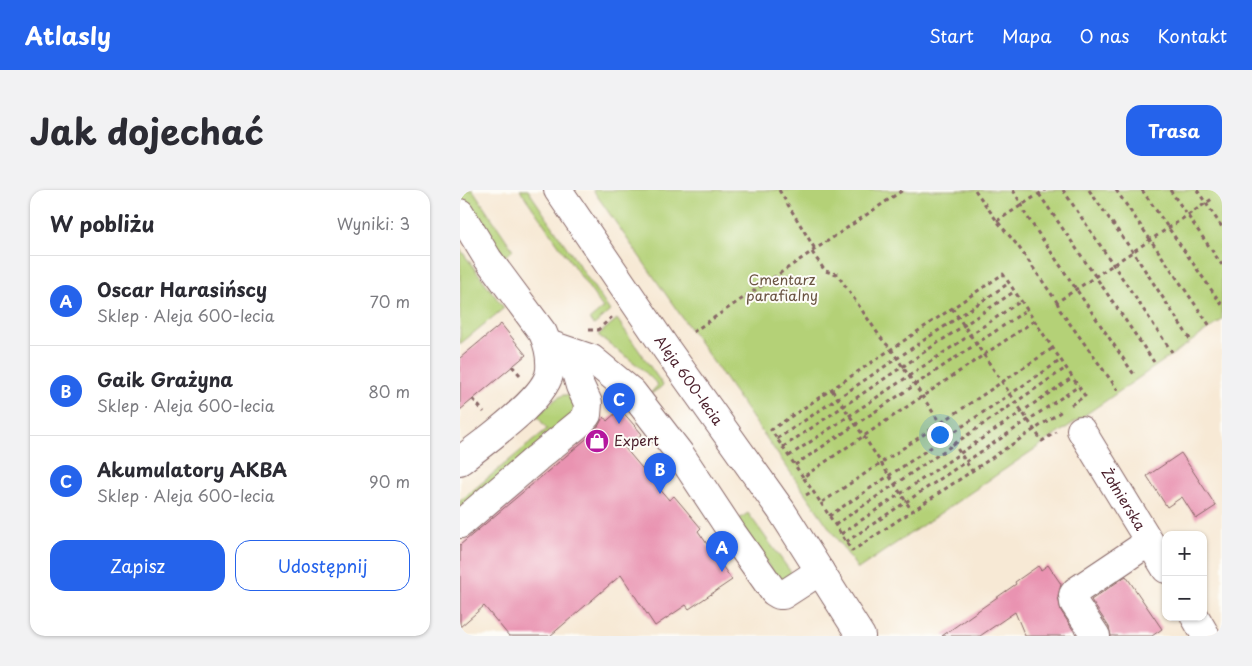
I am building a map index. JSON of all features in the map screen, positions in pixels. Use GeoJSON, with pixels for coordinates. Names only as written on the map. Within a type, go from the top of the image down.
{"type":"FeatureCollection","features":[{"type":"Feature","properties":{"kind":"street","name":"Aleja 600-lecia"},"geometry":{"type":"LineString","coordinates":[[558,190],[667,350],[780,510],[861,636]]}},
{"type":"Feature","properties":{"kind":"street"},"geometry":{"type":"LineString","coordinates":[[460,213],[488,259],[543,333],[567,342],[592,359],[632,392],[680,454],[774,592],[783,595],[820,571]]}},
{"type":"Feature","properties":{"kind":"street"},"geometry":{"type":"LineString","coordinates":[[460,461],[529,405],[542,389],[567,342]]}},
{"type":"Feature","properties":{"kind":"street"},"geometry":{"type":"LineString","coordinates":[[460,524],[587,415],[588,403],[580,386],[567,342]]}},
{"type":"Feature","properties":{"kind":"street","name":"Żołnierska"},"geometry":{"type":"LineString","coordinates":[[1082,430],[1162,563]]}},
{"type":"Feature","properties":{"kind":"street"},"geometry":{"type":"LineString","coordinates":[[1096,636],[1074,603],[1073,595],[1076,590],[1149,542]]}},
{"type":"Feature","properties":{"kind":"street"},"geometry":{"type":"LineString","coordinates":[[1197,621],[1206,636]]}},
{"type":"Feature","properties":{"kind":"path"},"geometry":{"type":"LineString","coordinates":[[779,190],[826,271],[837,274],[972,471]]}},
{"type":"Feature","properties":{"kind":"path"},"geometry":{"type":"LineString","coordinates":[[692,332],[903,190]]}},
{"type":"Feature","properties":{"kind":"path"},"geometry":{"type":"LineString","coordinates":[[976,190],[997,221],[1018,246],[1057,302],[1060,310],[1118,390]]}},
{"type":"Feature","properties":{"kind":"path"},"geometry":{"type":"LineString","coordinates":[[1013,190],[1024,212],[1135,376]]}},
{"type":"Feature","properties":{"kind":"path"},"geometry":{"type":"LineString","coordinates":[[997,221],[1044,190]]}},
{"type":"Feature","properties":{"kind":"path"},"geometry":{"type":"LineString","coordinates":[[1063,190],[1172,352]]}},
{"type":"Feature","properties":{"kind":"path"},"geometry":{"type":"LineString","coordinates":[[1089,190],[1190,339]]}},
{"type":"Feature","properties":{"kind":"path"},"geometry":{"type":"LineString","coordinates":[[1116,190],[1210,326]]}},
{"type":"Feature","properties":{"kind":"path"},"geometry":{"type":"LineString","coordinates":[[1142,190],[1222,305]]}},
{"type":"Feature","properties":{"kind":"path"},"geometry":{"type":"LineString","coordinates":[[1170,190],[1222,265]]}},
{"type":"Feature","properties":{"kind":"path"},"geometry":{"type":"LineString","coordinates":[[1197,190],[1222,227]]}},
{"type":"Feature","properties":{"kind":"path"},"geometry":{"type":"LineString","coordinates":[[1039,194],[1154,362]]}},
{"type":"Feature","properties":{"kind":"path"},"geometry":{"type":"LineString","coordinates":[[1057,302],[1212,199]]}},
{"type":"Feature","properties":{"kind":"path"},"geometry":{"type":"LineString","coordinates":[[1003,274],[1085,396],[852,552],[772,430],[952,308],[1003,274]]}},
{"type":"Feature","properties":{"kind":"path"},"geometry":{"type":"LineString","coordinates":[[778,439],[1009,282]]}},
{"type":"Feature","properties":{"kind":"path"},"geometry":{"type":"LineString","coordinates":[[783,447],[1015,292]]}},
{"type":"Feature","properties":{"kind":"path"},"geometry":{"type":"LineString","coordinates":[[789,456],[1021,301]]}},
{"type":"Feature","properties":{"kind":"path"},"geometry":{"type":"LineString","coordinates":[[952,308],[1042,441],[1064,426],[1066,428],[1082,430]]}},
{"type":"Feature","properties":{"kind":"path"},"geometry":{"type":"LineString","coordinates":[[795,465],[1027,310]]}},
{"type":"Feature","properties":{"kind":"path"},"geometry":{"type":"LineString","coordinates":[[567,342],[598,330],[617,312]]}},
{"type":"Feature","properties":{"kind":"path"},"geometry":{"type":"LineString","coordinates":[[803,476],[1034,321]]}},
{"type":"Feature","properties":{"kind":"path"},"geometry":{"type":"LineString","coordinates":[[821,503],[1052,348]]}},
{"type":"Feature","properties":{"kind":"path"},"geometry":{"type":"LineString","coordinates":[[829,516],[1061,360]]}},
{"type":"Feature","properties":{"kind":"path"},"geometry":{"type":"LineString","coordinates":[[835,525],[1066,368]]}},
{"type":"Feature","properties":{"kind":"path"},"geometry":{"type":"LineString","coordinates":[[841,534],[1072,377]]}},
{"type":"Feature","properties":{"kind":"path"},"geometry":{"type":"LineString","coordinates":[[846,542],[1078,386]]}},
{"type":"Feature","properties":{"kind":"path"},"geometry":{"type":"LineString","coordinates":[[832,390],[912,511]]}},
{"type":"Feature","properties":{"kind":"path"},"geometry":{"type":"LineString","coordinates":[[806,495],[813,491]]}},
{"type":"Feature","properties":{"kind":"green space"},"geometry":{"type":"Polygon","coordinates":[[[460,190],[473,190],[513,250],[500,261],[460,195],[460,190]]]}},
{"type":"Feature","properties":{"kind":"green space"},"geometry":{"type":"Polygon","coordinates":[[[520,190],[528,190],[610,311],[594,325],[589,320],[603,308],[520,190]]]}},
{"type":"Feature","properties":{"kind":"green space","name":"Cmentarz parafialny"},"geometry":{"type":"Polygon","coordinates":[[[593,190],[1217,190],[1222,197],[1222,320],[858,569],[593,190]]]}},
{"type":"Feature","properties":{"kind":"green space"},"geometry":{"type":"Polygon","coordinates":[[[460,249],[504,308],[460,344],[460,249]]]}},
{"type":"Feature","properties":{"kind":"green space"},"geometry":{"type":"Polygon","coordinates":[[[617,319],[663,385],[649,395],[658,385],[641,368],[598,335],[617,319]]]}},
{"type":"Feature","properties":{"kind":"green space"},"geometry":{"type":"Polygon","coordinates":[[[563,395],[569,395],[579,411],[460,513],[460,501],[547,429],[537,416],[563,395]]]}},
{"type":"Feature","properties":{"kind":"green space"},"geometry":{"type":"Polygon","coordinates":[[[748,513],[798,582],[782,584],[736,521],[748,513]]]}},
{"type":"Feature","properties":{"kind":"building"},"geometry":{"type":"Polygon","coordinates":[[[501,324],[526,355],[460,410],[460,358],[501,324]]]}},
{"type":"Feature","properties":{"kind":"building"},"geometry":{"type":"Polygon","coordinates":[[[620,409],[642,434],[625,448],[669,500],[674,496],[701,528],[698,531],[732,580],[689,609],[686,605],[655,626],[621,575],[550,636],[509,636],[484,606],[460,627],[460,545],[591,435],[604,417],[607,421],[620,409]]]}},
{"type":"Feature","properties":{"kind":"building"},"geometry":{"type":"Polygon","coordinates":[[[1181,453],[1216,506],[1196,519],[1182,497],[1167,507],[1147,476],[1181,453]]]}},
{"type":"Feature","properties":{"kind":"building"},"geometry":{"type":"Polygon","coordinates":[[[1048,565],[1061,584],[1058,597],[1061,611],[1077,636],[1025,636],[1015,612],[980,636],[942,636],[1016,584],[1015,582],[1038,566],[1041,570],[1048,565]]]}},
{"type":"Feature","properties":{"kind":"building"},"geometry":{"type":"Polygon","coordinates":[[[1126,576],[1162,629],[1152,636],[1111,636],[1109,627],[1091,600],[1126,576]]]}},
{"type":"Feature","properties":{"kind":"place","name":"Akumulatory AKBA"},"geometry":{"type":"Point","coordinates":[619,424]}},
{"type":"Feature","properties":{"kind":"place","name":"Expert"},"geometry":{"type":"Point","coordinates":[597,441]}},
{"type":"Feature","properties":{"kind":"place","name":"Gaik Grażyna"},"geometry":{"type":"Point","coordinates":[660,494]}},
{"type":"Feature","properties":{"kind":"place","name":"Oscar Harasińscy"},"geometry":{"type":"Point","coordinates":[722,572]}}]}
